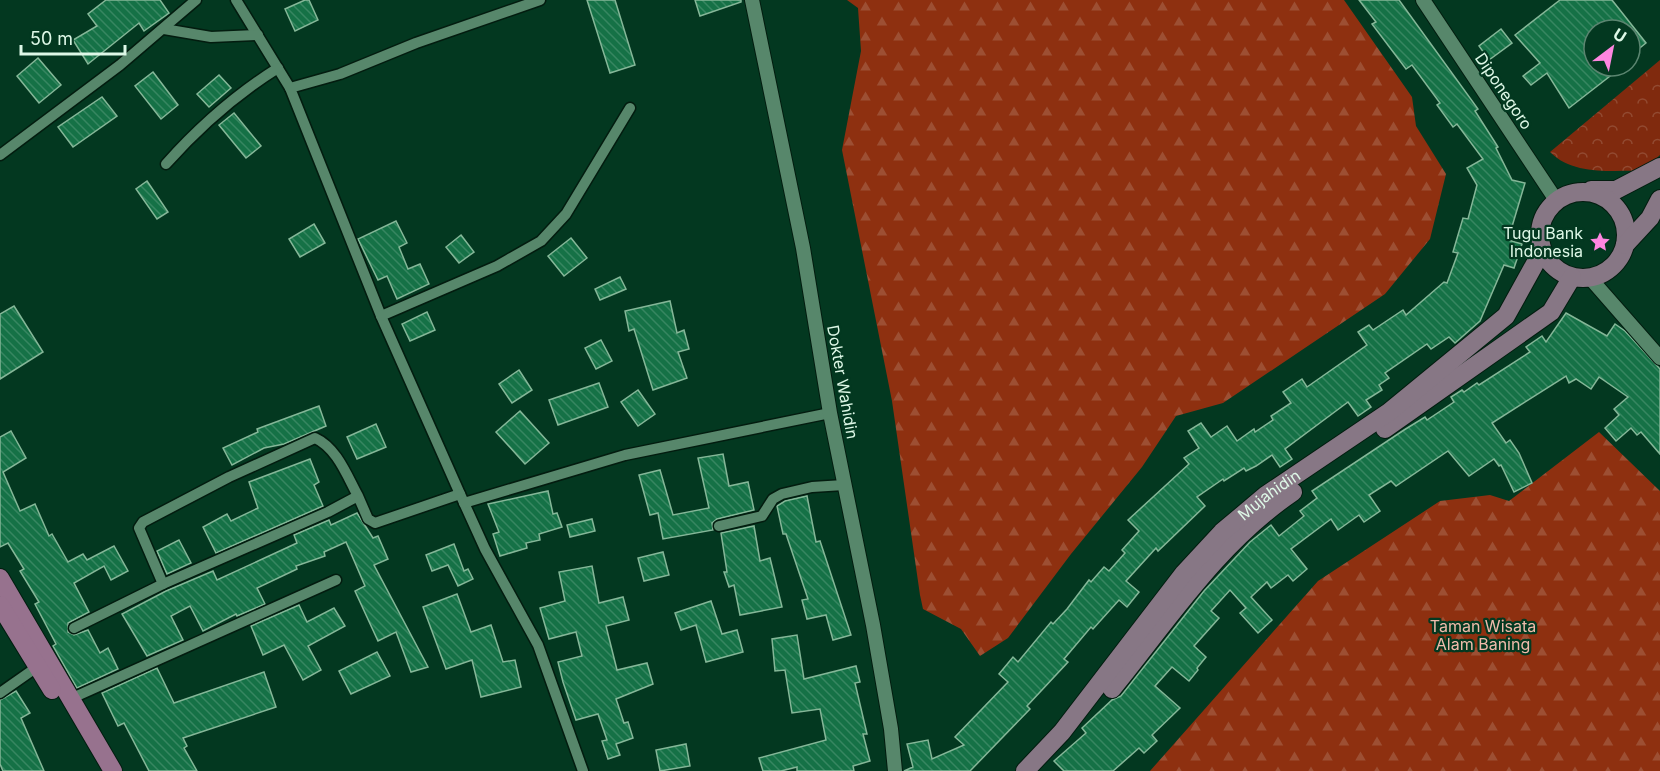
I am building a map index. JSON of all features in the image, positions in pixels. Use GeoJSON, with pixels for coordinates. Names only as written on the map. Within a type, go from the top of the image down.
{"type":"FeatureCollection","features":[{"type":"Feature","properties":{"kind":"highway"},"geometry":{"type":"LineString","coordinates":[[0,578],[113,771]]}},
{"type":"Feature","properties":{"kind":"highway"},"geometry":{"type":"LineString","coordinates":[[0,605],[102,771]]}},
{"type":"Feature","properties":{"kind":"main road"},"geometry":{"type":"LineString","coordinates":[[1660,167],[1616,190],[1583,190],[1556,200],[1547,210],[1541,223],[1539,237],[1542,251],[1554,268],[1581,277],[1606,272],[1618,260],[1625,245],[1650,218],[1660,199]]}},
{"type":"Feature","properties":{"kind":"main road"},"geometry":{"type":"LineString","coordinates":[[1583,190],[1600,195],[1619,210],[1624,221],[1625,245]]}},
{"type":"Feature","properties":{"kind":"main road","name":"Mujahidin"},"geometry":{"type":"LineString","coordinates":[[1025,771],[1062,732],[1104,681],[1154,611],[1205,549],[1266,495],[1389,412],[1506,316],[1542,251]]}},
{"type":"Feature","properties":{"kind":"main road","name":"Mujahidin"},"geometry":{"type":"LineString","coordinates":[[1042,771],[1118,682],[1215,558],[1239,534],[1275,504],[1551,312],[1581,277]]}},
{"type":"Feature","properties":{"kind":"street"},"geometry":{"type":"LineString","coordinates":[[0,155],[164,29],[196,0]]}},
{"type":"Feature","properties":{"kind":"street"},"geometry":{"type":"LineString","coordinates":[[236,0],[290,88],[381,316],[462,499],[485,549],[529,625],[549,672],[583,771]]}},
{"type":"Feature","properties":{"kind":"street"},"geometry":{"type":"LineString","coordinates":[[290,88],[340,74],[416,43],[540,0]]}},
{"type":"Feature","properties":{"kind":"street","name":"Dokter Wahidin"},"geometry":{"type":"LineString","coordinates":[[752,0],[803,248],[830,413],[878,648],[895,771]]}},
{"type":"Feature","properties":{"kind":"street","name":"Diponegoro"},"geometry":{"type":"LineString","coordinates":[[1424,0],[1556,200]]}},
{"type":"Feature","properties":{"kind":"street"},"geometry":{"type":"LineString","coordinates":[[164,29],[211,37],[258,35]]}},
{"type":"Feature","properties":{"kind":"street"},"geometry":{"type":"LineString","coordinates":[[166,164],[196,130],[240,92],[278,68]]}},
{"type":"Feature","properties":{"kind":"street"},"geometry":{"type":"LineString","coordinates":[[381,316],[497,266],[541,241],[566,214],[630,108]]}},
{"type":"Feature","properties":{"kind":"street"},"geometry":{"type":"LineString","coordinates":[[1581,277],[1660,358]]}},
{"type":"Feature","properties":{"kind":"street"},"geometry":{"type":"LineString","coordinates":[[163,584],[141,538],[139,528],[143,522],[303,441],[315,438],[324,442],[337,456],[368,519],[375,523],[625,455],[830,413]]}},
{"type":"Feature","properties":{"kind":"street"},"geometry":{"type":"LineString","coordinates":[[719,526],[762,516],[773,499],[795,490],[844,485]]}},
{"type":"Feature","properties":{"kind":"street"},"geometry":{"type":"LineString","coordinates":[[74,628],[163,584],[328,512],[358,496]]}},
{"type":"Feature","properties":{"kind":"street"},"geometry":{"type":"LineString","coordinates":[[70,699],[336,580]]}},
{"type":"Feature","properties":{"kind":"street"},"geometry":{"type":"LineString","coordinates":[[0,693],[37,667]]}},
{"type":"Feature","properties":{"kind":"green space"},"geometry":{"type":"Polygon","coordinates":[[[847,0],[1344,0],[1412,97],[1416,126],[1446,174],[1430,239],[1385,294],[1223,403],[1176,416],[1142,467],[1071,554],[1008,638],[980,656],[961,629],[923,609],[920,595],[892,401],[842,150],[861,51],[858,8],[847,0]]]}},
{"type":"Feature","properties":{"kind":"green space"},"geometry":{"type":"Polygon","coordinates":[[[1660,60],[1660,155],[1643,171],[1606,171],[1582,168],[1560,160],[1550,152],[1638,78],[1642,78],[1642,75],[1660,60]]]}},
{"type":"Feature","properties":{"kind":"green space","name":"Taman Wisata Alam Baning"},"geometry":{"type":"Polygon","coordinates":[[[1599,432],[1660,491],[1660,771],[1150,771],[1318,581],[1440,501],[1490,495],[1509,501],[1599,432]]]}},
{"type":"Feature","properties":{"kind":"building"},"geometry":{"type":"Polygon","coordinates":[[[106,0],[160,0],[169,13],[144,31],[139,23],[88,64],[73,40],[97,26],[88,14],[106,0]]]}},
{"type":"Feature","properties":{"kind":"building"},"geometry":{"type":"Polygon","coordinates":[[[309,0],[318,20],[295,31],[285,9],[309,0]]]}},
{"type":"Feature","properties":{"kind":"building"},"geometry":{"type":"Polygon","coordinates":[[[587,0],[615,0],[635,65],[610,73],[587,0]]]}},
{"type":"Feature","properties":{"kind":"building"},"geometry":{"type":"Polygon","coordinates":[[[695,0],[741,0],[741,2],[700,16],[695,0]]]}},
{"type":"Feature","properties":{"kind":"building"},"geometry":{"type":"Polygon","coordinates":[[[1359,0],[1399,0],[1478,109],[1475,111],[1498,147],[1496,148],[1512,180],[1525,183],[1508,240],[1522,244],[1514,268],[1504,265],[1480,321],[1455,343],[1449,337],[1431,349],[1427,344],[1385,373],[1389,378],[1379,385],[1382,390],[1366,400],[1371,407],[1358,416],[1348,402],[1285,449],[1292,459],[1280,467],[1272,455],[1246,471],[1244,468],[1224,481],[1223,479],[1197,497],[1205,506],[1158,551],[1156,548],[1126,581],[1139,592],[1127,607],[1119,600],[1093,629],[1091,627],[1064,659],[1068,662],[1027,706],[1030,709],[970,771],[904,771],[913,767],[907,744],[928,740],[932,759],[964,745],[955,737],[1008,682],[999,674],[1013,657],[1018,662],[1051,622],[1053,624],[1067,609],[1089,580],[1091,582],[1104,567],[1109,571],[1125,553],[1122,550],[1139,531],[1128,520],[1189,464],[1184,458],[1199,448],[1188,431],[1201,423],[1211,437],[1227,426],[1237,441],[1254,429],[1255,432],[1273,420],[1271,416],[1291,403],[1283,392],[1302,379],[1307,387],[1367,345],[1358,332],[1369,325],[1373,330],[1403,310],[1406,315],[1444,282],[1447,283],[1458,253],[1453,252],[1463,218],[1468,219],[1477,185],[1467,168],[1483,159],[1457,124],[1453,127],[1437,105],[1440,103],[1412,65],[1406,69],[1372,24],[1376,22],[1359,0]]]}},
{"type":"Feature","properties":{"kind":"building"},"geometry":{"type":"Polygon","coordinates":[[[1560,0],[1612,0],[1626,18],[1582,18],[1582,78],[1608,78],[1569,108],[1547,73],[1531,85],[1523,76],[1540,63],[1515,35],[1560,0]]]}},
{"type":"Feature","properties":{"kind":"building"},"geometry":{"type":"Polygon","coordinates":[[[1501,29],[1512,43],[1489,60],[1479,46],[1501,29]]]}},
{"type":"Feature","properties":{"kind":"building"},"geometry":{"type":"Polygon","coordinates":[[[38,58],[61,85],[39,103],[17,76],[38,58]]]}},
{"type":"Feature","properties":{"kind":"building"},"geometry":{"type":"Polygon","coordinates":[[[153,72],[178,105],[161,119],[135,86],[153,72]]]}},
{"type":"Feature","properties":{"kind":"building"},"geometry":{"type":"Polygon","coordinates":[[[219,75],[231,88],[209,107],[197,94],[219,75]]]}},
{"type":"Feature","properties":{"kind":"building"},"geometry":{"type":"Polygon","coordinates":[[[102,97],[117,116],[73,147],[58,127],[102,97]]]}},
{"type":"Feature","properties":{"kind":"building"},"geometry":{"type":"Polygon","coordinates":[[[234,113],[261,146],[246,158],[219,125],[234,113]]]}},
{"type":"Feature","properties":{"kind":"building"},"geometry":{"type":"Polygon","coordinates":[[[147,181],[168,212],[157,219],[136,189],[147,181]]]}},
{"type":"Feature","properties":{"kind":"building"},"geometry":{"type":"Polygon","coordinates":[[[396,221],[407,243],[399,247],[408,269],[420,264],[429,284],[397,299],[387,276],[378,280],[358,239],[396,221]]]}},
{"type":"Feature","properties":{"kind":"building"},"geometry":{"type":"Polygon","coordinates":[[[314,224],[325,243],[300,257],[289,239],[314,224]]]}},
{"type":"Feature","properties":{"kind":"building"},"geometry":{"type":"Polygon","coordinates":[[[461,235],[474,252],[459,263],[446,247],[461,235]]]}},
{"type":"Feature","properties":{"kind":"building"},"geometry":{"type":"Polygon","coordinates":[[[571,238],[587,258],[564,276],[548,256],[571,238]]]}},
{"type":"Feature","properties":{"kind":"building"},"geometry":{"type":"Polygon","coordinates":[[[620,277],[626,289],[600,300],[595,289],[620,277]]]}},
{"type":"Feature","properties":{"kind":"building"},"geometry":{"type":"Polygon","coordinates":[[[670,301],[677,333],[684,330],[689,349],[678,352],[687,378],[653,390],[634,329],[629,331],[625,311],[670,301]]]}},
{"type":"Feature","properties":{"kind":"building"},"geometry":{"type":"Polygon","coordinates":[[[14,306],[43,352],[0,379],[0,314],[14,306]]]}},
{"type":"Feature","properties":{"kind":"building"},"geometry":{"type":"Polygon","coordinates":[[[427,312],[435,330],[410,341],[402,324],[427,312]]]}},
{"type":"Feature","properties":{"kind":"building"},"geometry":{"type":"Polygon","coordinates":[[[1566,313],[1607,336],[1615,324],[1625,331],[1660,369],[1660,454],[1641,432],[1637,435],[1631,428],[1616,441],[1605,428],[1619,415],[1614,409],[1628,397],[1599,377],[1591,389],[1576,379],[1569,383],[1566,376],[1492,423],[1506,443],[1510,440],[1519,453],[1532,483],[1514,492],[1501,465],[1499,466],[1494,459],[1469,476],[1448,451],[1396,486],[1391,481],[1369,495],[1380,511],[1364,522],[1359,515],[1338,530],[1331,519],[1291,549],[1307,569],[1293,581],[1288,575],[1271,588],[1267,582],[1251,597],[1272,620],[1258,633],[1240,613],[1246,608],[1230,590],[1211,611],[1219,618],[1194,646],[1206,657],[1197,668],[1198,670],[1189,681],[1172,667],[1155,686],[1180,708],[1152,735],[1157,741],[1144,753],[1139,748],[1113,771],[1064,771],[1054,761],[1086,733],[1082,728],[1112,700],[1121,696],[1204,591],[1250,542],[1271,525],[1279,536],[1304,516],[1300,511],[1317,498],[1312,491],[1404,430],[1425,417],[1427,420],[1454,402],[1451,397],[1477,383],[1479,385],[1530,352],[1526,347],[1542,336],[1546,342],[1566,313]]]}},
{"type":"Feature","properties":{"kind":"building"},"geometry":{"type":"Polygon","coordinates":[[[601,340],[612,361],[596,369],[585,348],[601,340]]]}},
{"type":"Feature","properties":{"kind":"building"},"geometry":{"type":"Polygon","coordinates":[[[519,370],[532,390],[512,403],[499,384],[519,370]]]}},
{"type":"Feature","properties":{"kind":"building"},"geometry":{"type":"Polygon","coordinates":[[[599,383],[608,407],[558,425],[549,400],[599,383]]]}},
{"type":"Feature","properties":{"kind":"building"},"geometry":{"type":"Polygon","coordinates":[[[638,390],[655,414],[638,426],[621,402],[638,390]]]}},
{"type":"Feature","properties":{"kind":"building"},"geometry":{"type":"Polygon","coordinates":[[[319,406],[326,426],[284,444],[264,448],[232,465],[223,448],[258,432],[257,429],[319,406]]]}},
{"type":"Feature","properties":{"kind":"building"},"geometry":{"type":"Polygon","coordinates":[[[520,411],[549,443],[525,464],[496,432],[520,411]]]}},
{"type":"Feature","properties":{"kind":"building"},"geometry":{"type":"Polygon","coordinates":[[[376,424],[386,447],[357,459],[347,437],[376,424]]]}},
{"type":"Feature","properties":{"kind":"building"},"geometry":{"type":"Polygon","coordinates":[[[11,431],[26,458],[3,472],[20,511],[35,504],[49,536],[52,534],[68,562],[83,554],[87,560],[114,546],[128,571],[111,580],[104,566],[74,583],[89,612],[68,623],[68,632],[74,635],[88,630],[100,653],[108,648],[118,669],[77,688],[53,646],[56,644],[35,604],[39,602],[20,571],[24,569],[8,543],[0,547],[0,437],[11,431]]]}},
{"type":"Feature","properties":{"kind":"building"},"geometry":{"type":"Polygon","coordinates":[[[723,454],[729,486],[748,482],[754,510],[717,519],[712,523],[713,530],[663,539],[658,513],[650,515],[639,475],[660,470],[673,515],[709,508],[698,458],[723,454]]]}},
{"type":"Feature","properties":{"kind":"building"},"geometry":{"type":"Polygon","coordinates":[[[310,459],[319,482],[314,485],[323,506],[216,553],[203,527],[227,514],[231,521],[258,508],[249,482],[310,459]]]}},
{"type":"Feature","properties":{"kind":"building"},"geometry":{"type":"Polygon","coordinates":[[[548,491],[553,514],[557,513],[562,527],[539,534],[540,540],[526,543],[527,548],[500,556],[493,534],[499,532],[488,504],[548,491]]]}},
{"type":"Feature","properties":{"kind":"building"},"geometry":{"type":"Polygon","coordinates":[[[807,496],[816,542],[820,541],[851,635],[833,640],[826,615],[807,619],[802,600],[808,599],[786,534],[783,534],[777,506],[785,501],[807,496]]]}},
{"type":"Feature","properties":{"kind":"building"},"geometry":{"type":"Polygon","coordinates":[[[357,513],[373,538],[378,536],[388,559],[374,565],[428,667],[411,672],[396,632],[378,641],[355,591],[365,586],[346,542],[324,552],[325,556],[296,566],[297,569],[257,588],[265,604],[237,616],[236,614],[203,631],[190,606],[171,616],[183,640],[147,656],[122,614],[166,591],[213,571],[217,580],[297,543],[294,535],[329,520],[331,525],[357,513]]]}},
{"type":"Feature","properties":{"kind":"building"},"geometry":{"type":"Polygon","coordinates":[[[592,519],[595,531],[570,537],[567,525],[592,519]]]}},
{"type":"Feature","properties":{"kind":"building"},"geometry":{"type":"Polygon","coordinates":[[[754,526],[760,561],[770,558],[782,607],[740,615],[734,585],[729,587],[724,572],[727,572],[721,533],[754,526]]]}},
{"type":"Feature","properties":{"kind":"building"},"geometry":{"type":"Polygon","coordinates":[[[179,540],[191,563],[167,574],[157,551],[179,540]]]}},
{"type":"Feature","properties":{"kind":"building"},"geometry":{"type":"Polygon","coordinates":[[[454,544],[464,571],[468,569],[473,579],[458,586],[448,565],[432,571],[426,555],[454,544]]]}},
{"type":"Feature","properties":{"kind":"building"},"geometry":{"type":"Polygon","coordinates":[[[663,552],[669,575],[644,581],[638,558],[663,552]]]}},
{"type":"Feature","properties":{"kind":"building"},"geometry":{"type":"Polygon","coordinates":[[[592,566],[599,603],[623,597],[629,620],[606,626],[617,670],[647,663],[653,684],[616,699],[624,723],[628,722],[633,738],[616,744],[620,755],[608,759],[602,741],[607,740],[598,714],[576,720],[563,682],[558,662],[582,656],[576,632],[549,639],[540,608],[565,601],[559,572],[592,566]]]}},
{"type":"Feature","properties":{"kind":"building"},"geometry":{"type":"Polygon","coordinates":[[[457,594],[471,632],[491,625],[503,662],[515,660],[521,687],[481,697],[472,660],[446,669],[423,607],[457,594]]]}},
{"type":"Feature","properties":{"kind":"building"},"geometry":{"type":"Polygon","coordinates":[[[711,601],[722,634],[737,630],[743,652],[706,662],[696,625],[681,630],[675,613],[711,601]]]}},
{"type":"Feature","properties":{"kind":"building"},"geometry":{"type":"Polygon","coordinates":[[[299,605],[307,622],[334,608],[345,626],[308,646],[321,670],[303,680],[284,645],[263,655],[251,626],[299,605]]]}},
{"type":"Feature","properties":{"kind":"building"},"geometry":{"type":"Polygon","coordinates":[[[797,635],[804,679],[856,666],[860,682],[855,683],[867,734],[863,734],[870,761],[853,766],[854,771],[797,771],[797,767],[781,771],[763,771],[759,758],[826,740],[820,709],[792,713],[785,670],[775,671],[772,639],[797,635]]]}},
{"type":"Feature","properties":{"kind":"building"},"geometry":{"type":"Polygon","coordinates":[[[377,652],[390,676],[351,694],[339,671],[377,652]]]}},
{"type":"Feature","properties":{"kind":"building"},"geometry":{"type":"Polygon","coordinates":[[[157,668],[174,703],[264,672],[276,707],[183,738],[187,746],[184,748],[197,771],[149,771],[124,723],[118,726],[102,693],[157,668]]]}},
{"type":"Feature","properties":{"kind":"building"},"geometry":{"type":"Polygon","coordinates":[[[16,691],[30,713],[21,718],[44,771],[3,771],[0,764],[0,700],[16,691]]]}},
{"type":"Feature","properties":{"kind":"building"},"geometry":{"type":"Polygon","coordinates":[[[686,744],[690,766],[660,771],[656,750],[686,744]]]}},
{"type":"Feature","properties":{"kind":"place","name":"Tugu Bank Indonesia"},"geometry":{"type":"Point","coordinates":[1600,242]}}]}
